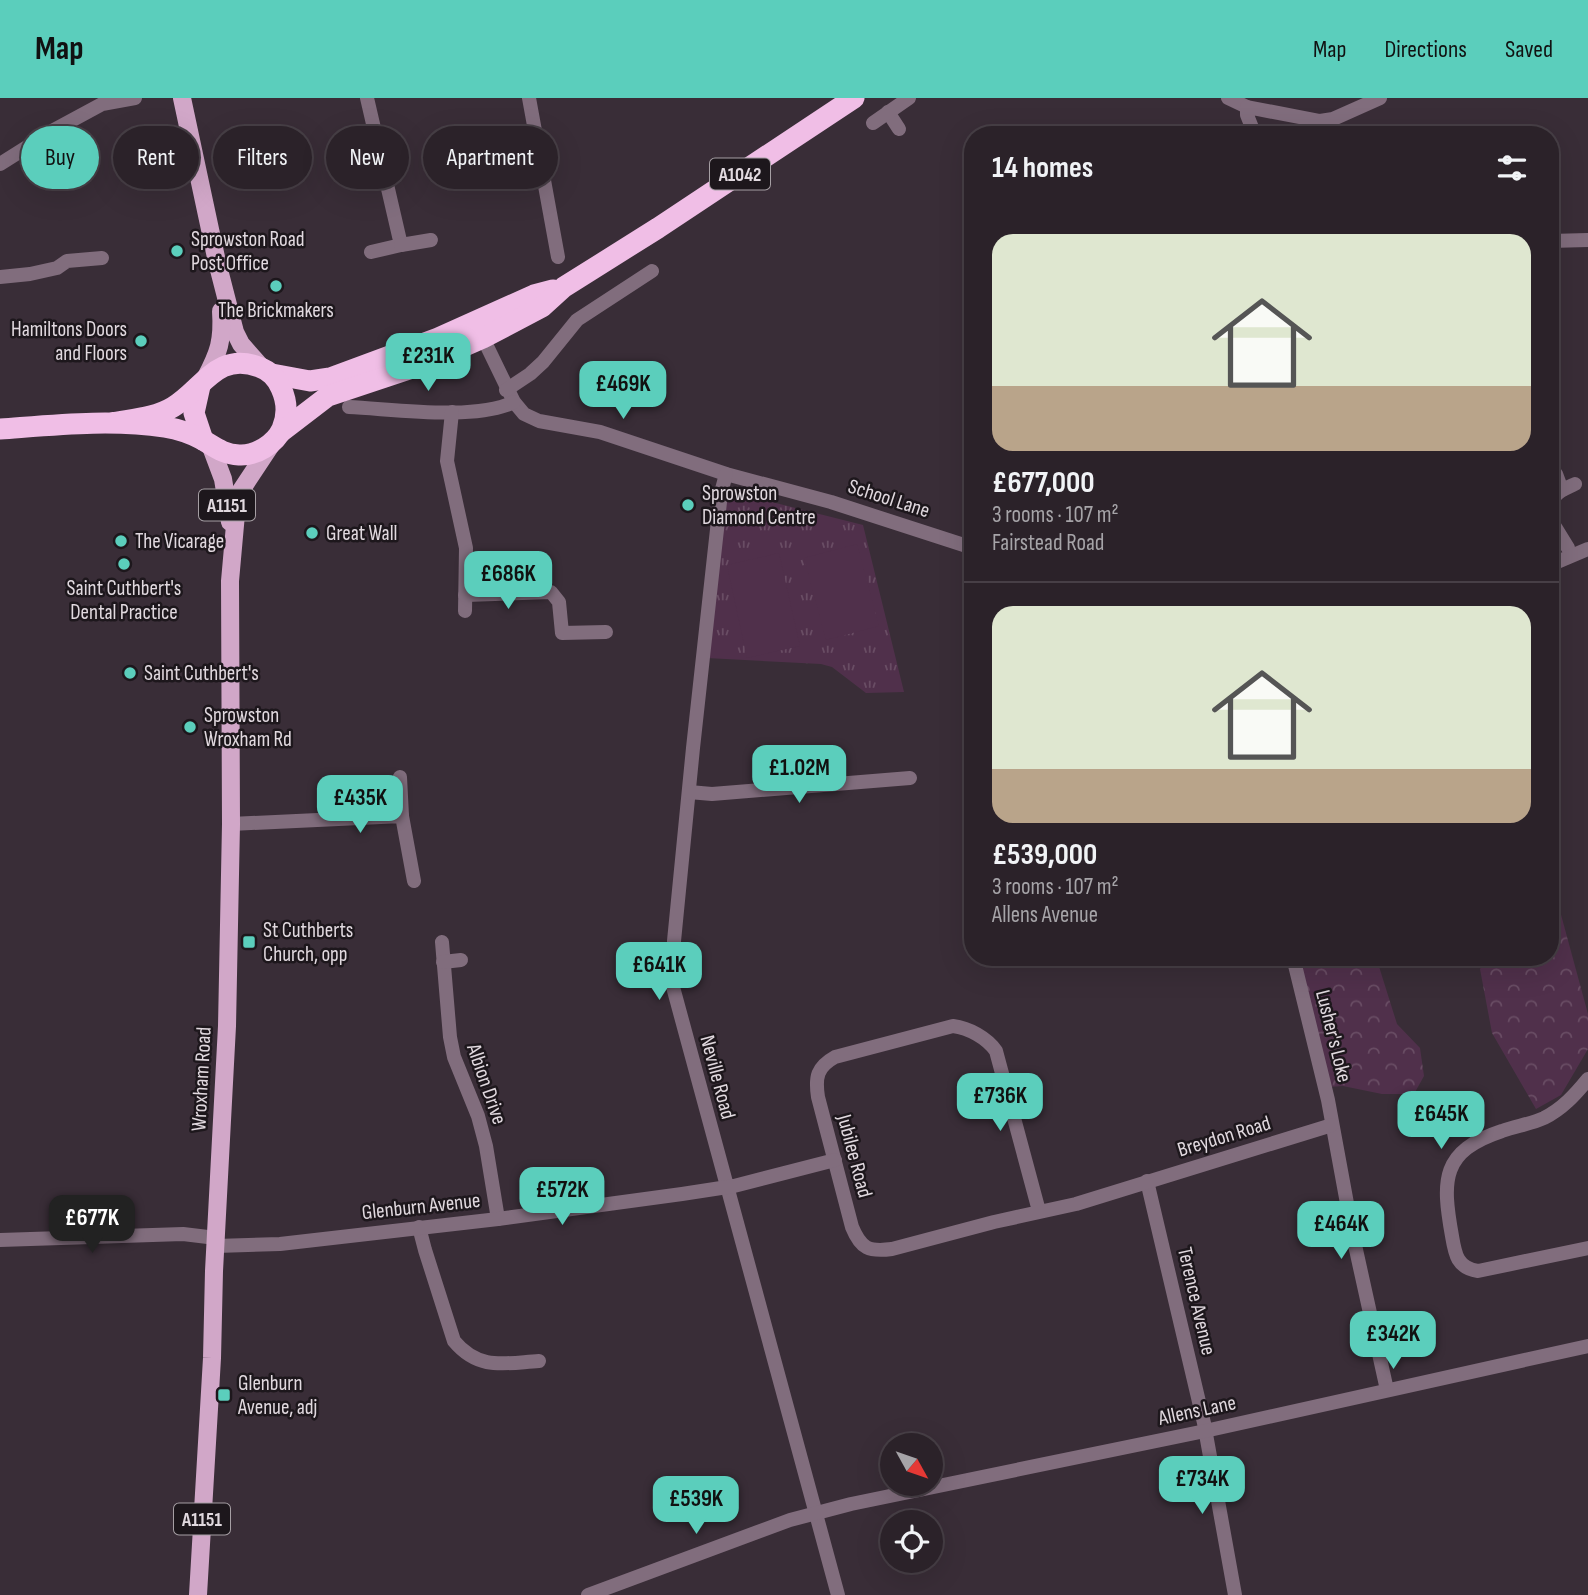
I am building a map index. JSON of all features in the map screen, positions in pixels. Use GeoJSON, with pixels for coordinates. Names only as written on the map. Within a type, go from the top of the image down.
{"type":"FeatureCollection","features":[{"type":"Feature","properties":{"kind":"highway","name":"A1042"},"geometry":{"type":"LineString","coordinates":[[278,436],[328,396],[424,364],[483,338],[542,307],[564,287],[854,98]]}},
{"type":"Feature","properties":{"kind":"highway","name":"A1042"},"geometry":{"type":"LineString","coordinates":[[268,371],[310,381],[330,379],[438,338],[534,295],[564,287]]}},
{"type":"Feature","properties":{"kind":"highway"},"geometry":{"type":"LineString","coordinates":[[0,429],[111,423],[152,416],[173,408],[219,368],[233,363],[249,363],[268,371],[286,400],[286,420],[278,436],[259,452],[241,455],[207,443],[187,432],[111,423]]}},
{"type":"Feature","properties":{"kind":"highway"},"geometry":{"type":"LineString","coordinates":[[202,382],[194,413],[207,443]]}},
{"type":"Feature","properties":{"kind":"main road"},"geometry":{"type":"LineString","coordinates":[[182,98],[235,332],[241,344],[268,371]]}},
{"type":"Feature","properties":{"kind":"main road"},"geometry":{"type":"LineString","coordinates":[[202,382],[220,350],[223,334],[217,262]]}},
{"type":"Feature","properties":{"kind":"main road","name":"Wroxham Road"},"geometry":{"type":"LineString","coordinates":[[232,564],[240,492],[278,436]]}},
{"type":"Feature","properties":{"kind":"main road","name":"Wroxham Road"},"geometry":{"type":"LineString","coordinates":[[198,1595],[227,1026],[231,824],[232,564],[229,515],[223,479],[207,443]]}},
{"type":"Feature","properties":{"kind":"street"},"geometry":{"type":"LineString","coordinates":[[0,164],[102,104],[135,98]]}},
{"type":"Feature","properties":{"kind":"street"},"geometry":{"type":"LineString","coordinates":[[367,98],[401,245]]}},
{"type":"Feature","properties":{"kind":"street"},"geometry":{"type":"LineString","coordinates":[[529,98],[558,257]]}},
{"type":"Feature","properties":{"kind":"street"},"geometry":{"type":"LineString","coordinates":[[873,123],[909,98]]}},
{"type":"Feature","properties":{"kind":"street"},"geometry":{"type":"LineString","coordinates":[[1227,98],[1247,107],[1320,121],[1333,119],[1380,98]]}},
{"type":"Feature","properties":{"kind":"street"},"geometry":{"type":"LineString","coordinates":[[1247,107],[1251,126]]}},
{"type":"Feature","properties":{"kind":"street"},"geometry":{"type":"LineString","coordinates":[[888,113],[899,129]]}},
{"type":"Feature","properties":{"kind":"street"},"geometry":{"type":"LineString","coordinates":[[1318,126],[1320,121]]}},
{"type":"Feature","properties":{"kind":"street"},"geometry":{"type":"LineString","coordinates":[[371,252],[430,240]]}},
{"type":"Feature","properties":{"kind":"street"},"geometry":{"type":"LineString","coordinates":[[1559,241],[1588,240]]}},
{"type":"Feature","properties":{"kind":"street"},"geometry":{"type":"LineString","coordinates":[[0,277],[57,268],[67,261],[102,258]]}},
{"type":"Feature","properties":{"kind":"street"},"geometry":{"type":"LineString","coordinates":[[349,407],[452,412],[502,408],[577,320],[652,271]]}},
{"type":"Feature","properties":{"kind":"street"},"geometry":{"type":"LineString","coordinates":[[483,338],[510,396]]}},
{"type":"Feature","properties":{"kind":"street","name":"School Lane"},"geometry":{"type":"LineString","coordinates":[[510,396],[524,414],[539,421],[600,432],[726,474],[831,502],[964,545]]}},
{"type":"Feature","properties":{"kind":"street"},"geometry":{"type":"LineString","coordinates":[[452,412],[447,461],[466,548],[465,611]]}},
{"type":"Feature","properties":{"kind":"street","name":"Neville Road"},"geometry":{"type":"LineString","coordinates":[[726,474],[689,792],[674,941],[673,987],[838,1595]]}},
{"type":"Feature","properties":{"kind":"street"},"geometry":{"type":"LineString","coordinates":[[1559,477],[1569,487],[1559,494]]}},
{"type":"Feature","properties":{"kind":"street"},"geometry":{"type":"LineString","coordinates":[[1559,533],[1568,548]]}},
{"type":"Feature","properties":{"kind":"street"},"geometry":{"type":"LineString","coordinates":[[1559,561],[1588,549]]}},
{"type":"Feature","properties":{"kind":"street"},"geometry":{"type":"LineString","coordinates":[[464,595],[551,592],[559,602],[562,633],[606,632]]}},
{"type":"Feature","properties":{"kind":"street"},"geometry":{"type":"LineString","coordinates":[[400,777],[402,816],[414,881]]}},
{"type":"Feature","properties":{"kind":"street"},"geometry":{"type":"LineString","coordinates":[[689,792],[712,794],[910,778]]}},
{"type":"Feature","properties":{"kind":"street"},"geometry":{"type":"LineString","coordinates":[[231,824],[402,816]]}},
{"type":"Feature","properties":{"kind":"street","name":"Albion Drive"},"geometry":{"type":"LineString","coordinates":[[442,942],[452,1050],[478,1116],[498,1219]]}},
{"type":"Feature","properties":{"kind":"street"},"geometry":{"type":"LineString","coordinates":[[443,962],[461,960]]}},
{"type":"Feature","properties":{"kind":"street","name":"Lusher's Loke"},"geometry":{"type":"LineString","coordinates":[[1295,966],[1332,1125]]}},
{"type":"Feature","properties":{"kind":"street","name":"Jubilee Road"},"geometry":{"type":"LineString","coordinates":[[866,1248],[857,1239],[852,1227],[817,1097],[815,1081],[818,1071],[825,1062],[835,1057],[953,1026],[964,1027],[991,1043],[996,1051],[1039,1210]]}},
{"type":"Feature","properties":{"kind":"street"},"geometry":{"type":"LineString","coordinates":[[1588,1079],[1560,1109],[1541,1120],[1479,1139],[1462,1151],[1452,1165],[1446,1181],[1455,1254],[1465,1268],[1478,1271],[1588,1248]]}},
{"type":"Feature","properties":{"kind":"street"},"geometry":{"type":"LineString","coordinates":[[1332,1125],[1387,1390]]}},
{"type":"Feature","properties":{"kind":"street","name":"Breydon Road"},"geometry":{"type":"LineString","coordinates":[[866,1248],[878,1251],[892,1249],[1039,1210],[1076,1204],[1332,1125]]}},
{"type":"Feature","properties":{"kind":"street","name":"Glenburn Avenue"},"geometry":{"type":"LineString","coordinates":[[0,1240],[183,1234],[216,1242],[280,1244],[498,1219],[726,1187],[835,1160]]}},
{"type":"Feature","properties":{"kind":"street","name":"Terence Avenue"},"geometry":{"type":"LineString","coordinates":[[1147,1181],[1205,1431],[1235,1595]]}},
{"type":"Feature","properties":{"kind":"street"},"geometry":{"type":"LineString","coordinates":[[419,1227],[454,1341],[463,1352],[480,1362],[495,1364],[539,1361]]}},
{"type":"Feature","properties":{"kind":"street","name":"Allens Lane"},"geometry":{"type":"LineString","coordinates":[[588,1595],[790,1520],[977,1477],[1205,1431],[1588,1346]]}},
{"type":"Feature","properties":{"kind":"green space"},"geometry":{"type":"Polygon","coordinates":[[[724,490],[863,525],[904,692],[866,693],[832,667],[821,664],[707,658],[724,490]]]}},
{"type":"Feature","properties":{"kind":"green space"},"geometry":{"type":"Polygon","coordinates":[[[857,544],[879,626],[826,640],[804,558],[857,544]]]}},
{"type":"Feature","properties":{"kind":"green space"},"geometry":{"type":"Polygon","coordinates":[[[779,553],[800,646],[747,658],[727,565],[779,553]]]}},
{"type":"Feature","properties":{"kind":"green space"},"geometry":{"type":"Polygon","coordinates":[[[1559,907],[1588,1014],[1588,1049],[1561,1095],[1536,1109],[1492,1033],[1480,969],[1482,966],[1559,966],[1559,907]]]}},
{"type":"Feature","properties":{"kind":"green space"},"geometry":{"type":"Polygon","coordinates":[[[1299,966],[1379,966],[1397,1024],[1420,1048],[1424,1076],[1414,1094],[1382,1094],[1343,1086],[1329,1087],[1299,966]]]}},
{"type":"Feature","properties":{"kind":"place","name":"Sprowston Road Post Office"},"geometry":{"type":"Point","coordinates":[177,251]}},
{"type":"Feature","properties":{"kind":"place","name":"The Brickmakers"},"geometry":{"type":"Point","coordinates":[276,286]}},
{"type":"Feature","properties":{"kind":"place","name":"Hamiltons Doors and Floors"},"geometry":{"type":"Point","coordinates":[141,341]}},
{"type":"Feature","properties":{"kind":"place","name":"Sprowston Diamond Centre"},"geometry":{"type":"Point","coordinates":[688,505]}},
{"type":"Feature","properties":{"kind":"place","name":"Great Wall"},"geometry":{"type":"Point","coordinates":[312,533]}},
{"type":"Feature","properties":{"kind":"place","name":"The Vicarage"},"geometry":{"type":"Point","coordinates":[121,541]}},
{"type":"Feature","properties":{"kind":"place","name":"Saint Cuthbert's Dental Practice"},"geometry":{"type":"Point","coordinates":[124,564]}},
{"type":"Feature","properties":{"kind":"place","name":"Saint Cuthbert's"},"geometry":{"type":"Point","coordinates":[130,673]}},
{"type":"Feature","properties":{"kind":"place","name":"Sprowston Wroxham Rd"},"geometry":{"type":"Point","coordinates":[190,727]}},
{"type":"Feature","properties":{"kind":"place","name":"St Cuthberts Church, opp"},"geometry":{"type":"Point","coordinates":[249,942]}},
{"type":"Feature","properties":{"kind":"place","name":"Glenburn Avenue, adj"},"geometry":{"type":"Point","coordinates":[224,1395]}}]}
